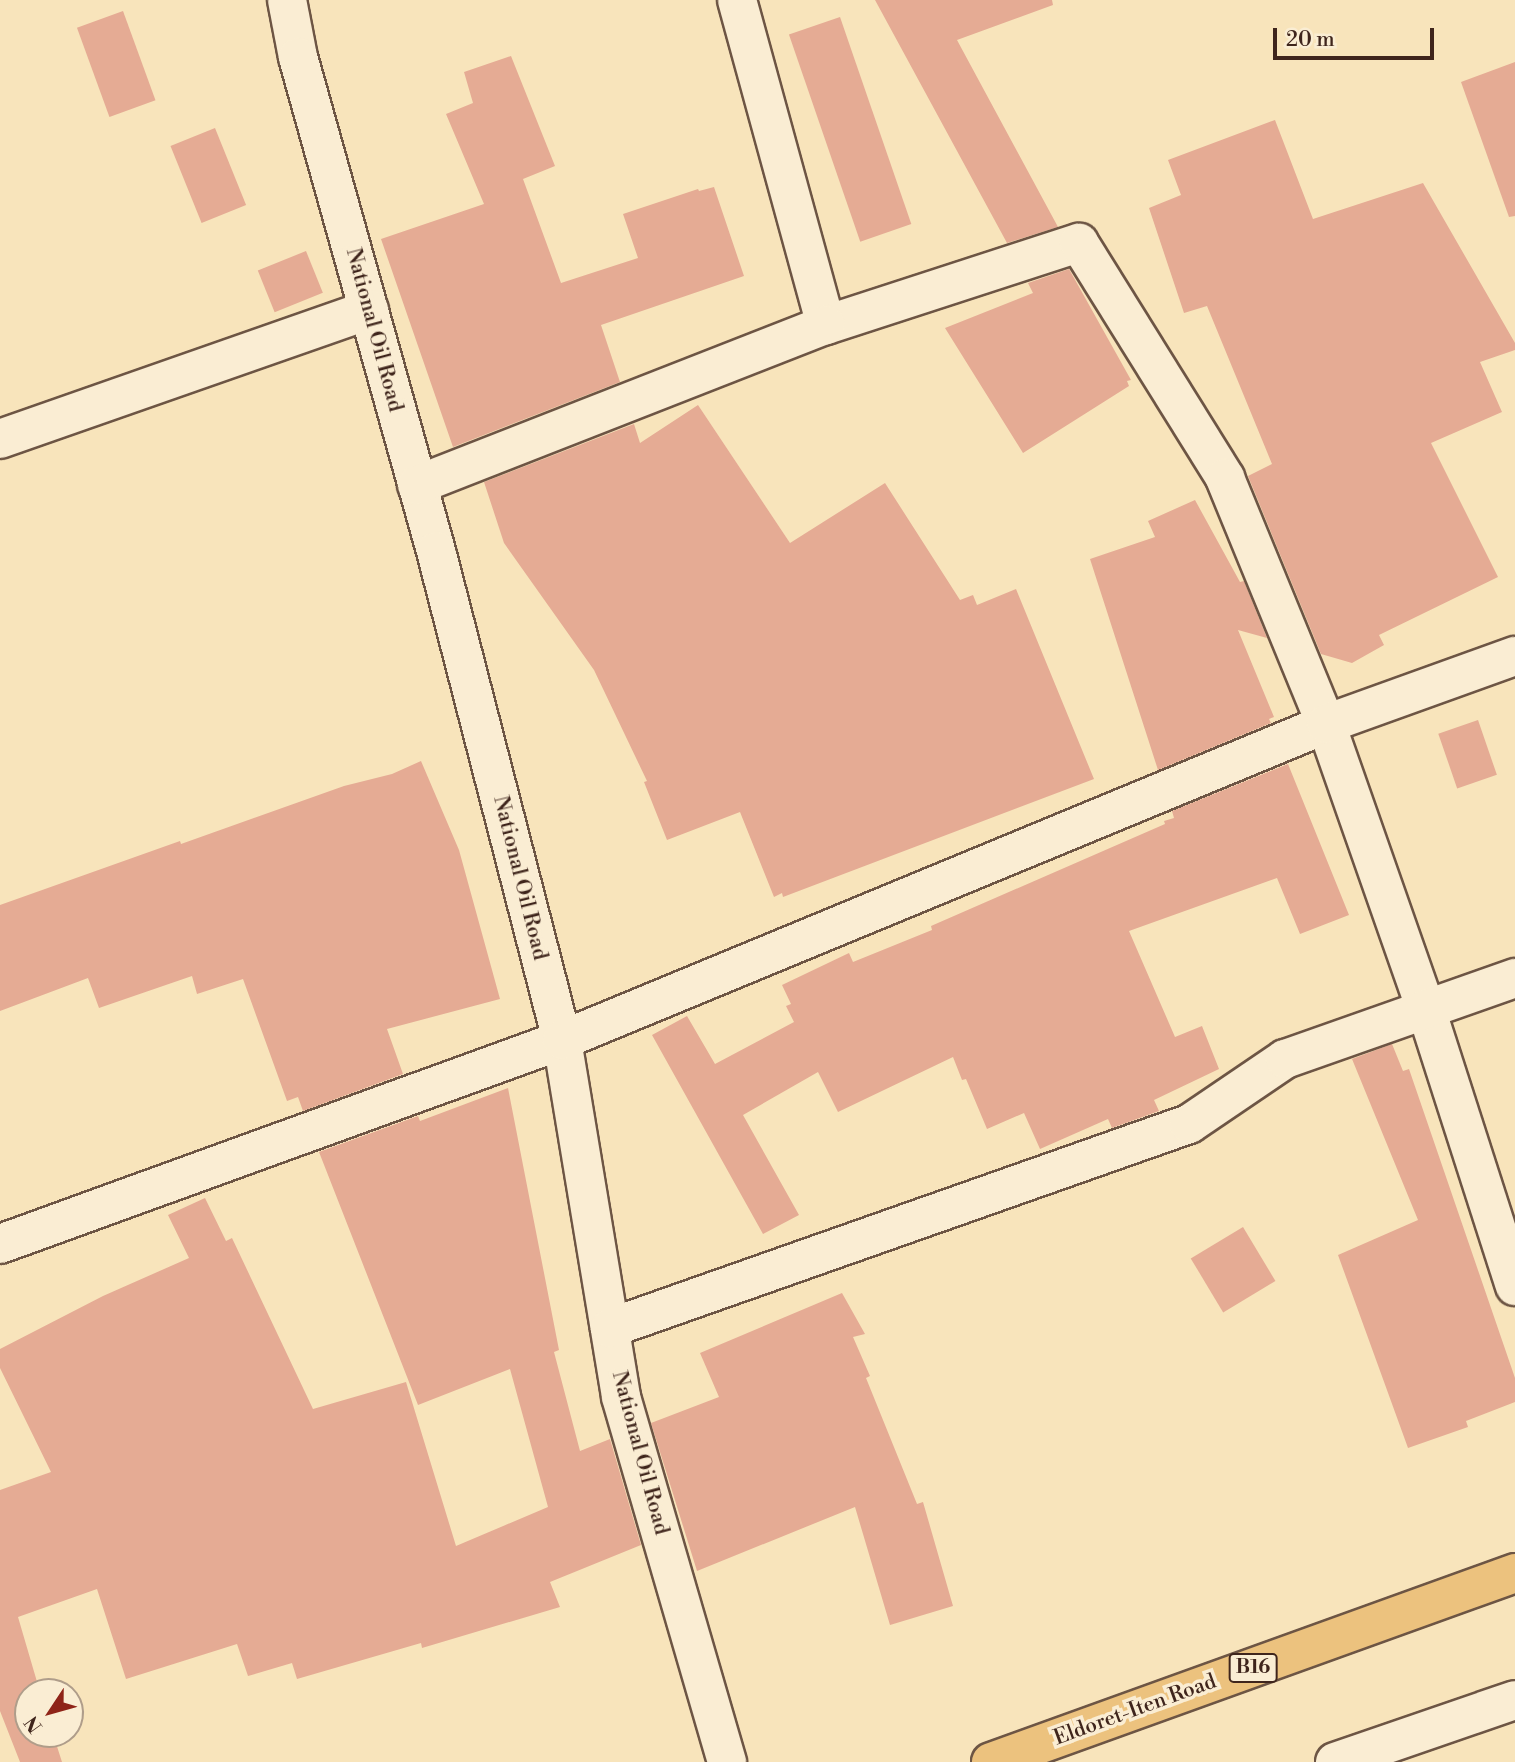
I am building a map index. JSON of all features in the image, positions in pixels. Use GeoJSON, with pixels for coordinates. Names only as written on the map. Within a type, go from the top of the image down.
{"type":"FeatureCollection","features":[{"type":"Feature","properties":{"kind":"main road","name":"Eldoret-Iten Road"},"geometry":{"type":"LineString","coordinates":[[991,1762],[1515,1573]]}},
{"type":"Feature","properties":{"kind":"street","name":"National Oil Road"},"geometry":{"type":"LineString","coordinates":[[287,0],[298,57],[417,485],[562,1041],[621,1397],[727,1762]]}},
{"type":"Feature","properties":{"kind":"street"},"geometry":{"type":"LineString","coordinates":[[737,0],[826,325]]}},
{"type":"Feature","properties":{"kind":"street"},"geometry":{"type":"LineString","coordinates":[[417,485],[826,325],[1079,243],[1225,478],[1326,724],[1426,1009],[1515,1286]]}},
{"type":"Feature","properties":{"kind":"street"},"geometry":{"type":"LineString","coordinates":[[0,439],[369,310]]}},
{"type":"Feature","properties":{"kind":"street"},"geometry":{"type":"LineString","coordinates":[[0,1244],[562,1041],[1326,724],[1515,656]]}},
{"type":"Feature","properties":{"kind":"street"},"geometry":{"type":"LineString","coordinates":[[610,1328],[1189,1124],[1285,1059],[1515,978]]}},
{"type":"Feature","properties":{"kind":"street"},"geometry":{"type":"LineString","coordinates":[[1335,1762],[1515,1700]]}},
{"type":"Feature","properties":{"kind":"building"},"geometry":{"type":"Polygon","coordinates":[[[875,0],[1052,0],[1053,5],[957,40],[1058,227],[1007,243],[875,0]]]}},
{"type":"Feature","properties":{"kind":"building"},"geometry":{"type":"Polygon","coordinates":[[[123,11],[155,100],[109,117],[77,28],[123,11]]]}},
{"type":"Feature","properties":{"kind":"building"},"geometry":{"type":"Polygon","coordinates":[[[840,17],[911,224],[860,242],[789,35],[840,17]]]}},
{"type":"Feature","properties":{"kind":"building"},"geometry":{"type":"Polygon","coordinates":[[[511,56],[555,166],[523,179],[561,283],[638,258],[623,214],[698,189],[699,191],[714,187],[744,276],[601,325],[620,382],[453,447],[381,239],[484,204],[446,114],[473,103],[464,72],[511,56]]]}},
{"type":"Feature","properties":{"kind":"building"},"geometry":{"type":"Polygon","coordinates":[[[1515,62],[1515,216],[1509,217],[1461,82],[1515,62]]]}},
{"type":"Feature","properties":{"kind":"building"},"geometry":{"type":"Polygon","coordinates":[[[1275,120],[1313,219],[1423,183],[1515,343],[1515,350],[1480,362],[1502,412],[1431,443],[1498,577],[1379,635],[1384,645],[1352,663],[1321,654],[1248,476],[1272,464],[1207,306],[1184,313],[1149,208],[1181,195],[1168,160],[1275,120]]]}},
{"type":"Feature","properties":{"kind":"building"},"geometry":{"type":"Polygon","coordinates":[[[215,128],[246,205],[202,223],[170,146],[215,128]]]}},
{"type":"Feature","properties":{"kind":"building"},"geometry":{"type":"Polygon","coordinates":[[[306,251],[323,293],[275,312],[258,270],[306,251]]]}},
{"type":"Feature","properties":{"kind":"building"},"geometry":{"type":"Polygon","coordinates":[[[1069,269],[1131,380],[1127,381],[1129,386],[1023,453],[945,328],[1033,293],[1028,283],[1069,269]]]}},
{"type":"Feature","properties":{"kind":"building"},"geometry":{"type":"Polygon","coordinates":[[[698,405],[790,543],[885,483],[960,600],[973,595],[977,605],[1016,589],[1094,779],[783,897],[782,893],[774,897],[740,812],[667,840],[644,782],[647,781],[594,670],[504,543],[484,482],[634,424],[640,443],[698,405]]]}},
{"type":"Feature","properties":{"kind":"building"},"geometry":{"type":"Polygon","coordinates":[[[1195,500],[1240,582],[1244,581],[1267,638],[1238,630],[1274,717],[1269,719],[1271,723],[1158,770],[1090,559],[1155,537],[1148,521],[1195,500]]]}},
{"type":"Feature","properties":{"kind":"building"},"geometry":{"type":"Polygon","coordinates":[[[1478,720],[1497,775],[1457,789],[1438,734],[1478,720]]]}},
{"type":"Feature","properties":{"kind":"building"},"geometry":{"type":"Polygon","coordinates":[[[421,761],[459,850],[500,999],[387,1029],[403,1074],[303,1111],[298,1097],[287,1101],[243,979],[197,994],[192,976],[99,1008],[88,978],[0,1011],[0,905],[344,786],[392,774],[421,761]]]}},
{"type":"Feature","properties":{"kind":"building"},"geometry":{"type":"Polygon","coordinates":[[[1288,764],[1349,915],[1300,934],[1277,878],[1129,931],[1175,1037],[1202,1026],[1219,1069],[1154,1100],[1159,1111],[1112,1128],[1108,1119],[1040,1149],[1024,1113],[987,1129],[966,1079],[962,1080],[953,1057],[838,1112],[818,1072],[743,1115],[799,1215],[763,1234],[652,1035],[687,1016],[715,1064],[794,1022],[786,1006],[791,1004],[782,985],[849,953],[853,962],[932,930],[931,926],[1165,824],[1164,821],[1174,818],[1172,811],[1288,764]]]}},
{"type":"Feature","properties":{"kind":"building"},"geometry":{"type":"Polygon","coordinates":[[[1392,1044],[1403,1071],[1409,1069],[1515,1378],[1515,1402],[1466,1421],[1468,1427],[1408,1448],[1338,1255],[1418,1220],[1352,1059],[1392,1044]]]}},
{"type":"Feature","properties":{"kind":"building"},"geometry":{"type":"Polygon","coordinates":[[[508,1088],[559,1350],[554,1352],[580,1451],[610,1439],[641,1545],[550,1582],[560,1607],[422,1648],[421,1643],[297,1679],[292,1663],[248,1676],[237,1644],[126,1679],[97,1589],[18,1617],[36,1678],[14,1678],[14,1747],[0,1711],[0,1490],[51,1472],[0,1368],[0,1349],[103,1296],[189,1258],[168,1215],[205,1198],[226,1241],[232,1238],[313,1409],[406,1382],[456,1546],[548,1507],[510,1369],[418,1405],[319,1152],[418,1116],[420,1121],[508,1088]]]}},
{"type":"Feature","properties":{"kind":"building"},"geometry":{"type":"Polygon","coordinates":[[[1243,1227],[1275,1281],[1223,1312],[1191,1258],[1243,1227]]]}},
{"type":"Feature","properties":{"kind":"building"},"geometry":{"type":"Polygon","coordinates":[[[842,1293],[865,1334],[853,1337],[870,1376],[866,1378],[917,1504],[923,1502],[953,1606],[890,1625],[855,1507],[697,1571],[651,1423],[719,1397],[700,1353],[842,1293]]]}},
{"type":"Feature","properties":{"kind":"building"},"geometry":{"type":"Polygon","coordinates":[[[15,1748],[58,1748],[62,1762],[20,1762],[15,1748]]]}}]}
